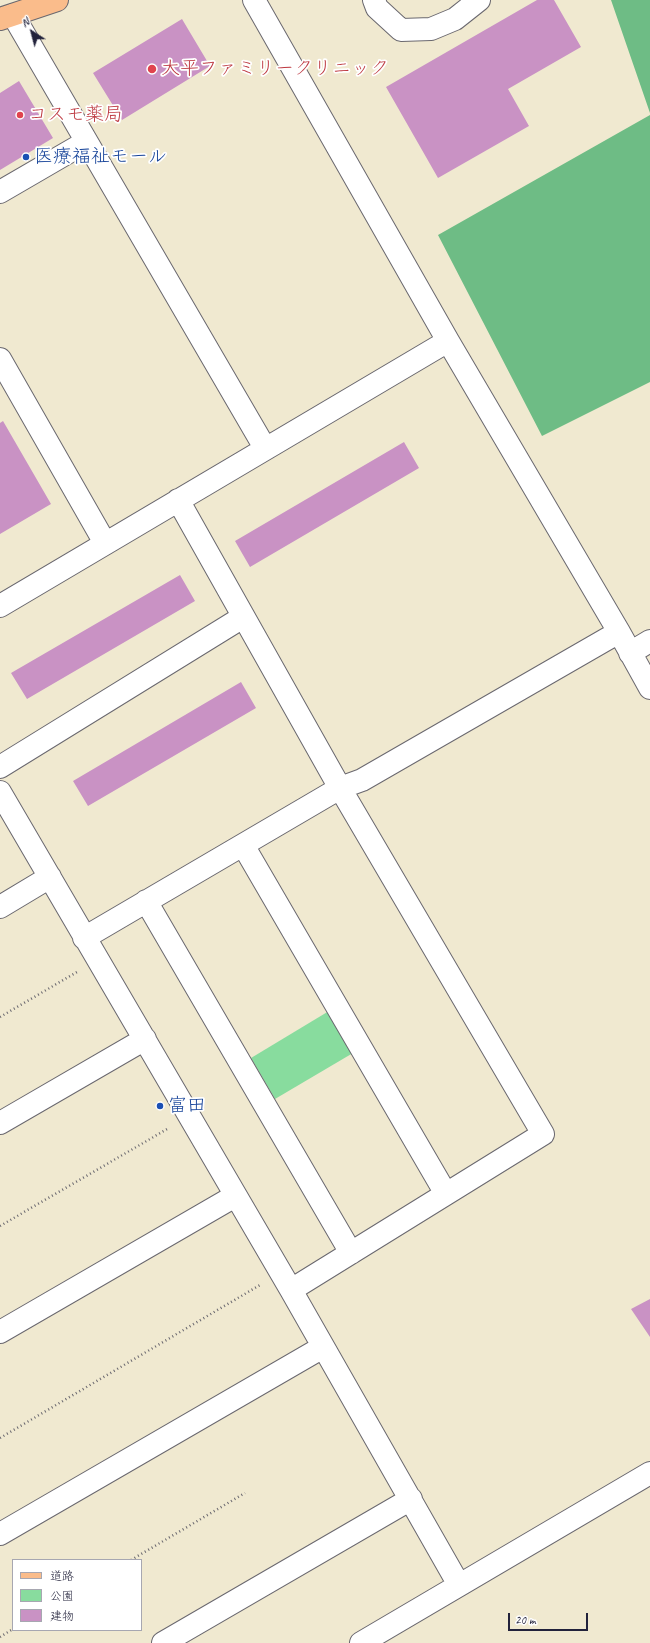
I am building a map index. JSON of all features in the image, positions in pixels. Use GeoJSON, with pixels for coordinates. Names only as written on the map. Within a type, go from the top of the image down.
{"type":"FeatureCollection","features":[{"type":"Feature","properties":{"kind":"main road"},"geometry":{"type":"LineString","coordinates":[[6,17],[57,0]]}},
{"type":"Feature","properties":{"kind":"street"},"geometry":{"type":"LineString","coordinates":[[254,0],[448,341],[619,632],[650,688]]}},
{"type":"Feature","properties":{"kind":"street"},"geometry":{"type":"LineString","coordinates":[[374,0],[377,8],[401,30],[431,28],[443,24],[455,19],[479,0]]}},
{"type":"Feature","properties":{"kind":"street"},"geometry":{"type":"LineString","coordinates":[[6,17],[86,142],[265,448]]}},
{"type":"Feature","properties":{"kind":"street"},"geometry":{"type":"LineString","coordinates":[[0,192],[86,142]]}},
{"type":"Feature","properties":{"kind":"street"},"geometry":{"type":"LineString","coordinates":[[0,606],[448,341]]}},
{"type":"Feature","properties":{"kind":"street"},"geometry":{"type":"LineString","coordinates":[[0,359],[105,543]]}},
{"type":"Feature","properties":{"kind":"street"},"geometry":{"type":"LineString","coordinates":[[178,500],[340,788],[543,1134],[351,1253],[286,1281]]}},
{"type":"Feature","properties":{"kind":"street"},"geometry":{"type":"LineString","coordinates":[[0,767],[243,617]]}},
{"type":"Feature","properties":{"kind":"street"},"geometry":{"type":"LineString","coordinates":[[84,938],[340,788],[362,780],[619,632]]}},
{"type":"Feature","properties":{"kind":"street"},"geometry":{"type":"LineString","coordinates":[[630,653],[650,641]]}},
{"type":"Feature","properties":{"kind":"street"},"geometry":{"type":"LineString","coordinates":[[0,792],[7,819],[50,877],[84,938],[286,1281],[459,1585]]}},
{"type":"Feature","properties":{"kind":"street"},"geometry":{"type":"LineString","coordinates":[[243,846],[446,1194]]}},
{"type":"Feature","properties":{"kind":"street"},"geometry":{"type":"LineString","coordinates":[[0,907],[50,877]]}},
{"type":"Feature","properties":{"kind":"street"},"geometry":{"type":"LineString","coordinates":[[146,901],[351,1253]]}},
{"type":"Feature","properties":{"kind":"street"},"geometry":{"type":"LineString","coordinates":[[0,1123],[144,1039]]}},
{"type":"Feature","properties":{"kind":"street"},"geometry":{"type":"LineString","coordinates":[[0,1332],[235,1196]]}},
{"type":"Feature","properties":{"kind":"street"},"geometry":{"type":"LineString","coordinates":[[0,1534],[323,1347]]}},
{"type":"Feature","properties":{"kind":"street"},"geometry":{"type":"LineString","coordinates":[[360,1643],[650,1473]]}},
{"type":"Feature","properties":{"kind":"street"},"geometry":{"type":"LineString","coordinates":[[163,1643],[411,1499]]}},
{"type":"Feature","properties":{"kind":"path"},"geometry":{"type":"LineString","coordinates":[[0,1017],[98,960]]}},
{"type":"Feature","properties":{"kind":"path"},"geometry":{"type":"LineString","coordinates":[[0,1226],[189,1116]]}},
{"type":"Feature","properties":{"kind":"path"},"geometry":{"type":"LineString","coordinates":[[0,1438],[286,1281]]}},
{"type":"Feature","properties":{"kind":"path"},"geometry":{"type":"LineString","coordinates":[[133,1559],[245,1493]]}},
{"type":"Feature","properties":{"kind":"path"},"geometry":{"type":"LineString","coordinates":[[0,1637],[12,1630]]}},
{"type":"Feature","properties":{"kind":"green space"},"geometry":{"type":"Polygon","coordinates":[[[611,0],[650,0],[650,113],[611,0]]]}},
{"type":"Feature","properties":{"kind":"green space"},"geometry":{"type":"Polygon","coordinates":[[[650,115],[650,382],[542,436],[438,235],[650,115]]]}},
{"type":"Feature","properties":{"kind":"green space"},"geometry":{"type":"Polygon","coordinates":[[[329,1011],[353,1053],[275,1099],[251,1058],[329,1011]]]}},
{"type":"Feature","properties":{"kind":"building"},"geometry":{"type":"Polygon","coordinates":[[[537,0],[554,0],[581,47],[508,89],[529,126],[438,178],[386,87],[537,0]]]}},
{"type":"Feature","properties":{"kind":"building","name":"大平ファミリークリニック"},"geometry":{"type":"Polygon","coordinates":[[[182,19],[210,66],[122,120],[93,73],[182,19]]]}},
{"type":"Feature","properties":{"kind":"building","name":"コスモ薬局"},"geometry":{"type":"Polygon","coordinates":[[[19,81],[53,138],[0,170],[0,93],[19,81]]]}},
{"type":"Feature","properties":{"kind":"building"},"geometry":{"type":"Polygon","coordinates":[[[3,421],[51,504],[0,534],[0,423],[3,421]]]}},
{"type":"Feature","properties":{"kind":"building"},"geometry":{"type":"Polygon","coordinates":[[[404,442],[419,468],[250,567],[235,541],[404,442]]]}},
{"type":"Feature","properties":{"kind":"building"},"geometry":{"type":"Polygon","coordinates":[[[180,575],[195,601],[27,699],[11,673],[180,575]]]}},
{"type":"Feature","properties":{"kind":"building"},"geometry":{"type":"Polygon","coordinates":[[[241,682],[256,708],[88,806],[73,781],[241,682]]]}},
{"type":"Feature","properties":{"kind":"building"},"geometry":{"type":"Polygon","coordinates":[[[650,1299],[650,1337],[631,1309],[650,1299]]]}},
{"type":"Feature","properties":{"kind":"place","name":"大平ファミリークリニック"},"geometry":{"type":"Point","coordinates":[152,69]}},
{"type":"Feature","properties":{"kind":"place","name":"コスモ薬局"},"geometry":{"type":"Point","coordinates":[20,115]}},
{"type":"Feature","properties":{"kind":"place","name":"医療福祉モール"},"geometry":{"type":"Point","coordinates":[26,157]}},
{"type":"Feature","properties":{"kind":"place","name":"富田"},"geometry":{"type":"Point","coordinates":[160,1106]}}]}
